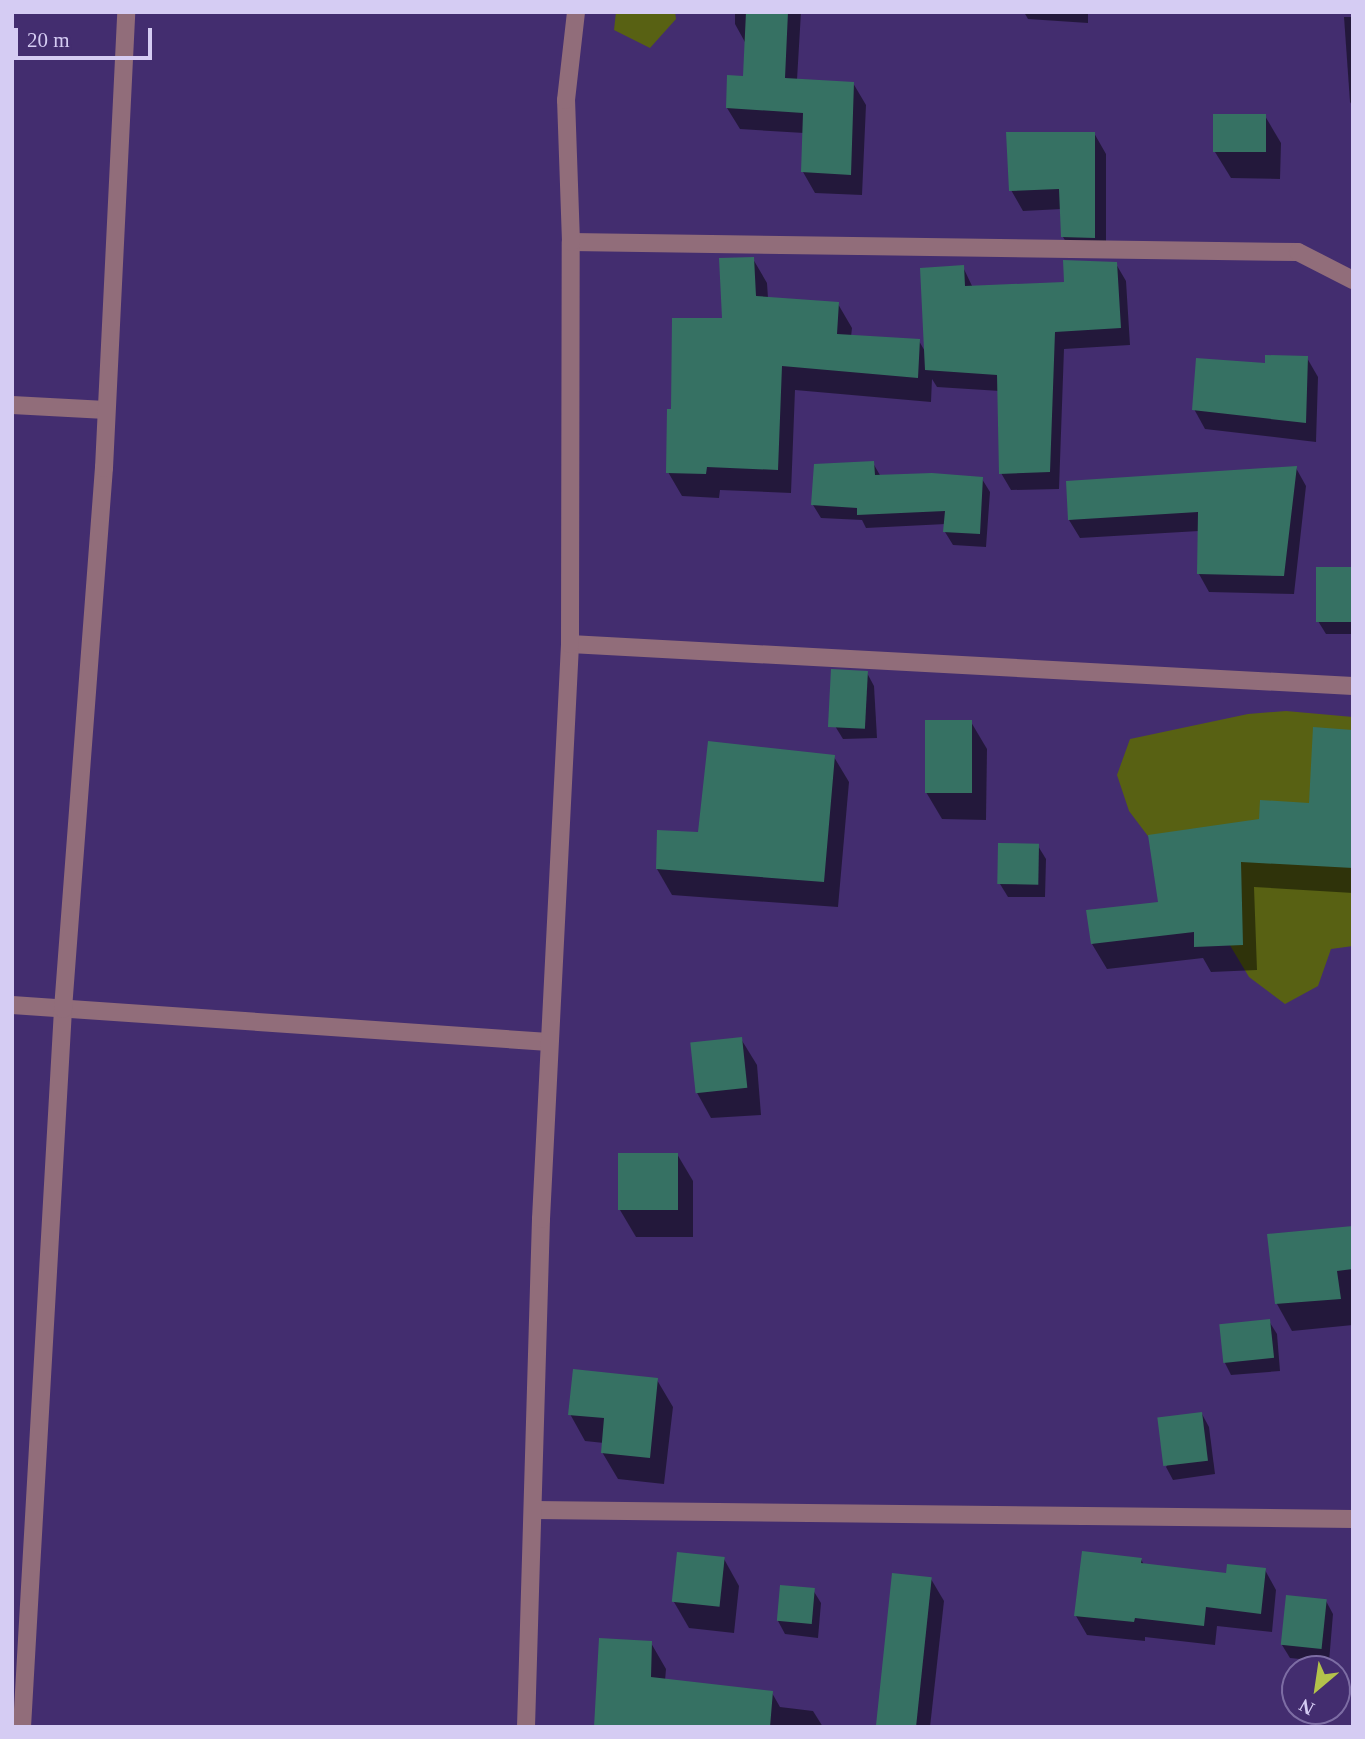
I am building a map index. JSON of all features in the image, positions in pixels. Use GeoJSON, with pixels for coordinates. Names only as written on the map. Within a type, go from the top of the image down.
{"type":"FeatureCollection","features":[{"type":"Feature","properties":{"kind":"street"},"geometry":{"type":"LineString","coordinates":[[22,1727],[63,1009],[106,410],[126,12]]}},
{"type":"Feature","properties":{"kind":"street"},"geometry":{"type":"LineString","coordinates":[[526,1727],[549,1042],[570,644],[570,242],[566,100],[576,12]]}},
{"type":"Feature","properties":{"kind":"street"},"geometry":{"type":"LineString","coordinates":[[570,242],[1298,252],[1353,280]]}},
{"type":"Feature","properties":{"kind":"street"},"geometry":{"type":"LineString","coordinates":[[12,405],[106,410]]}},
{"type":"Feature","properties":{"kind":"street"},"geometry":{"type":"LineString","coordinates":[[570,644],[1353,686]]}},
{"type":"Feature","properties":{"kind":"street"},"geometry":{"type":"LineString","coordinates":[[12,1005],[549,1042]]}},
{"type":"Feature","properties":{"kind":"street"},"geometry":{"type":"LineString","coordinates":[[534,1510],[1353,1520]]}},
{"type":"Feature","properties":{"kind":"green space"},"geometry":{"type":"Polygon","coordinates":[[[616,12],[675,12],[676,19],[650,48],[614,30],[616,12]]]}},
{"type":"Feature","properties":{"kind":"green space"},"geometry":{"type":"Polygon","coordinates":[[[1286,711],[1353,717],[1353,946],[1331,949],[1318,986],[1285,1004],[1249,977],[1228,942],[1129,811],[1117,775],[1130,739],[1248,714],[1286,711]]]}},
{"type":"Feature","properties":{"kind":"building"},"geometry":{"type":"Polygon","coordinates":[[[746,12],[788,12],[785,78],[854,82],[851,175],[801,172],[803,113],[726,108],[727,75],[743,76],[746,12]]]}},
{"type":"Feature","properties":{"kind":"building"},"geometry":{"type":"Polygon","coordinates":[[[1213,114],[1266,114],[1266,152],[1213,152],[1213,114]]]}},
{"type":"Feature","properties":{"kind":"building"},"geometry":{"type":"Polygon","coordinates":[[[1006,132],[1095,132],[1095,238],[1061,237],[1059,189],[1009,191],[1006,132]]]}},
{"type":"Feature","properties":{"kind":"building"},"geometry":{"type":"Polygon","coordinates":[[[754,257],[756,296],[839,302],[837,334],[920,339],[918,378],[782,366],[778,470],[707,467],[706,474],[666,473],[667,409],[671,409],[672,318],[722,318],[719,258],[754,257]]]}},
{"type":"Feature","properties":{"kind":"building"},"geometry":{"type":"Polygon","coordinates":[[[1063,260],[1117,262],[1121,328],[1055,332],[1050,472],[999,474],[997,375],[925,370],[920,268],[964,265],[965,286],[1064,282],[1063,260]]]}},
{"type":"Feature","properties":{"kind":"building"},"geometry":{"type":"Polygon","coordinates":[[[1265,355],[1308,356],[1306,423],[1192,410],[1196,358],[1265,363],[1265,355]]]}},
{"type":"Feature","properties":{"kind":"building"},"geometry":{"type":"Polygon","coordinates":[[[874,461],[875,475],[932,473],[983,477],[980,534],[943,532],[945,511],[857,515],[857,508],[811,505],[814,464],[874,461]]]}},
{"type":"Feature","properties":{"kind":"building"},"geometry":{"type":"Polygon","coordinates":[[[1297,466],[1284,576],[1197,574],[1198,512],[1068,520],[1066,481],[1297,466]]]}},
{"type":"Feature","properties":{"kind":"building"},"geometry":{"type":"Polygon","coordinates":[[[1316,567],[1353,567],[1353,622],[1316,622],[1316,567]]]}},
{"type":"Feature","properties":{"kind":"building"},"geometry":{"type":"Polygon","coordinates":[[[831,669],[868,671],[865,729],[828,727],[831,669]]]}},
{"type":"Feature","properties":{"kind":"building"},"geometry":{"type":"Polygon","coordinates":[[[925,720],[972,720],[972,793],[925,793],[925,720]]]}},
{"type":"Feature","properties":{"kind":"building"},"geometry":{"type":"Polygon","coordinates":[[[1313,727],[1353,730],[1353,868],[1241,862],[1243,945],[1194,947],[1194,932],[1091,944],[1086,910],[1158,902],[1148,835],[1259,819],[1260,800],[1309,803],[1313,727]]]}},
{"type":"Feature","properties":{"kind":"building"},"geometry":{"type":"Polygon","coordinates":[[[708,741],[835,755],[824,882],[656,869],[657,830],[698,832],[708,741]]]}},
{"type":"Feature","properties":{"kind":"building"},"geometry":{"type":"Polygon","coordinates":[[[998,843],[1039,844],[1038,885],[997,884],[998,843]]]}},
{"type":"Feature","properties":{"kind":"building"},"geometry":{"type":"Polygon","coordinates":[[[742,1037],[747,1088],[696,1093],[690,1042],[742,1037]]]}},
{"type":"Feature","properties":{"kind":"building"},"geometry":{"type":"Polygon","coordinates":[[[618,1153],[678,1153],[678,1210],[618,1210],[618,1153]]]}},
{"type":"Feature","properties":{"kind":"building"},"geometry":{"type":"Polygon","coordinates":[[[1353,1226],[1353,1269],[1337,1271],[1341,1299],[1275,1304],[1267,1234],[1353,1226]]]}},
{"type":"Feature","properties":{"kind":"building"},"geometry":{"type":"Polygon","coordinates":[[[1270,1319],[1274,1358],[1223,1363],[1219,1324],[1270,1319]]]}},
{"type":"Feature","properties":{"kind":"building"},"geometry":{"type":"Polygon","coordinates":[[[573,1369],[658,1378],[650,1458],[601,1453],[604,1418],[568,1415],[573,1369]]]}},
{"type":"Feature","properties":{"kind":"building"},"geometry":{"type":"Polygon","coordinates":[[[1202,1412],[1208,1461],[1163,1466],[1157,1417],[1202,1412]]]}},
{"type":"Feature","properties":{"kind":"building"},"geometry":{"type":"Polygon","coordinates":[[[1082,1551],[1142,1558],[1141,1563],[1226,1573],[1227,1564],[1266,1568],[1261,1614],[1206,1607],[1204,1626],[1135,1618],[1134,1622],[1074,1616],[1082,1551]]]}},
{"type":"Feature","properties":{"kind":"building"},"geometry":{"type":"Polygon","coordinates":[[[677,1552],[725,1557],[720,1607],[672,1602],[677,1552]]]}},
{"type":"Feature","properties":{"kind":"building"},"geometry":{"type":"Polygon","coordinates":[[[892,1573],[932,1577],[916,1727],[876,1727],[892,1573]]]}},
{"type":"Feature","properties":{"kind":"building"},"geometry":{"type":"Polygon","coordinates":[[[780,1585],[815,1588],[812,1624],[777,1621],[780,1585]]]}},
{"type":"Feature","properties":{"kind":"building"},"geometry":{"type":"Polygon","coordinates":[[[1286,1595],[1327,1599],[1322,1649],[1281,1645],[1286,1595]]]}},
{"type":"Feature","properties":{"kind":"building"},"geometry":{"type":"Polygon","coordinates":[[[599,1638],[652,1641],[651,1677],[773,1691],[770,1727],[594,1727],[599,1638]]]}}]}
